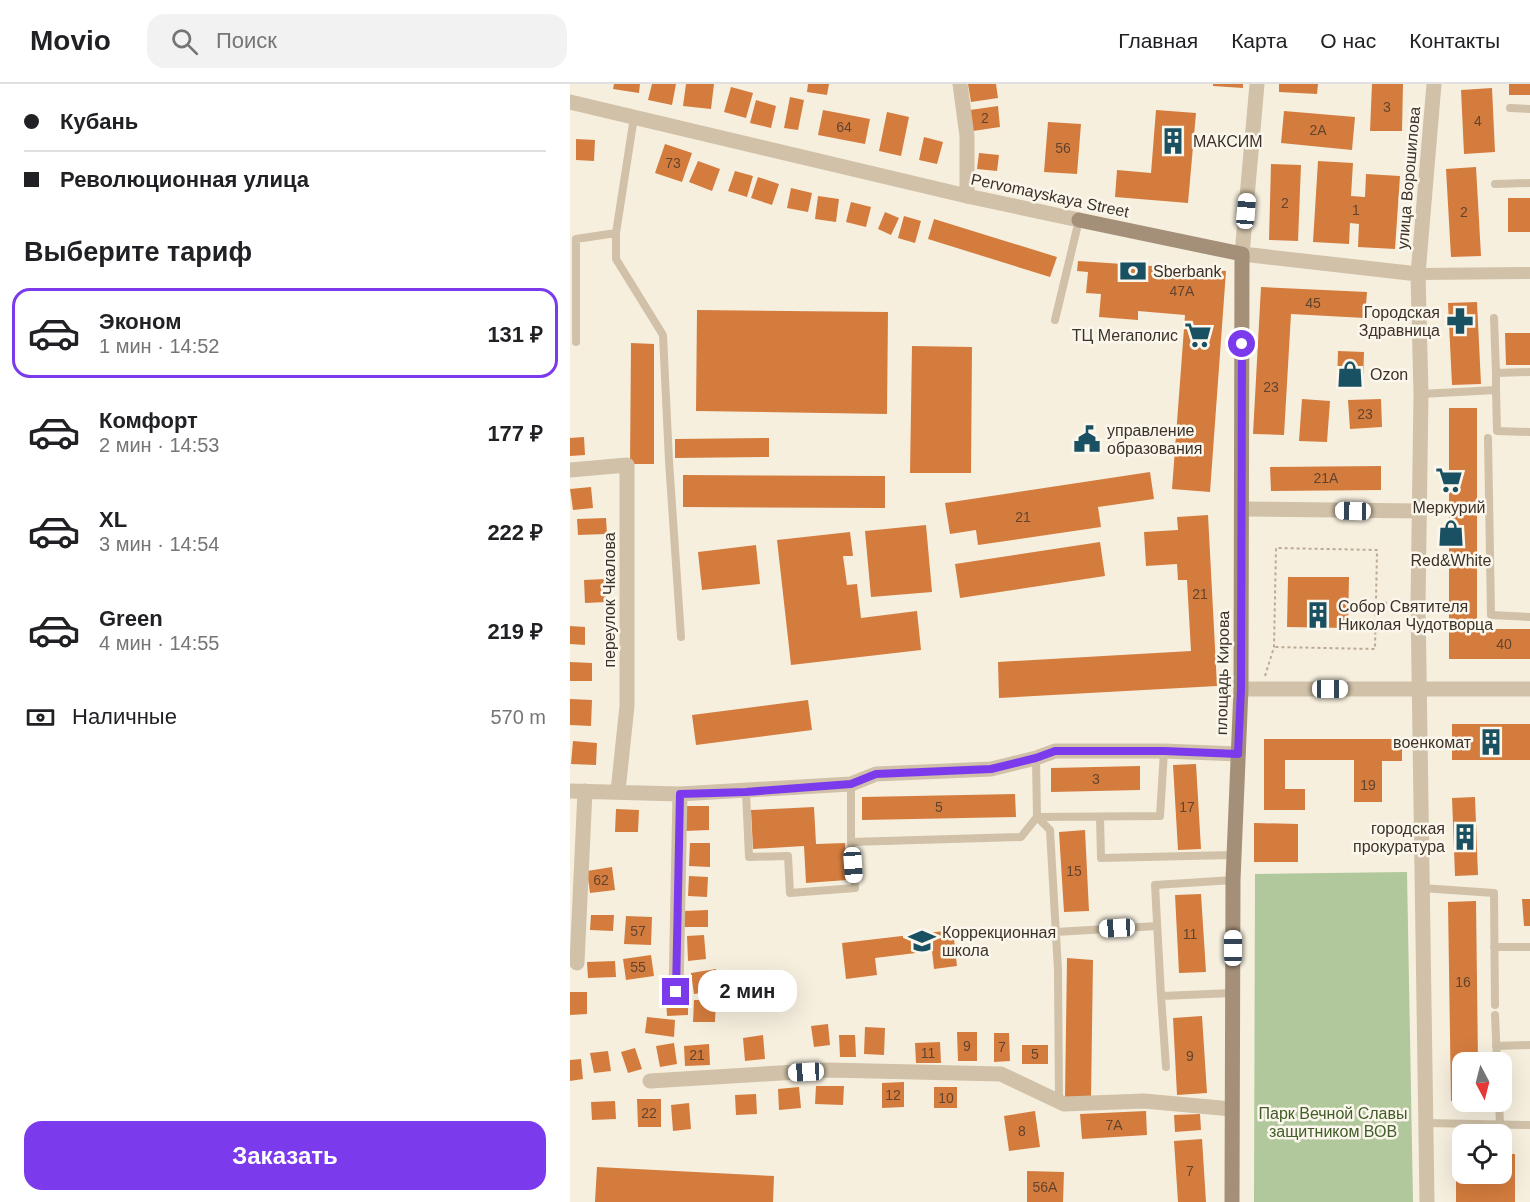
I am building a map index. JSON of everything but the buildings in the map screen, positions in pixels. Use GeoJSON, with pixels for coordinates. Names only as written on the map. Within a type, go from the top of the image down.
{"type":"FeatureCollection","features":[{"type":"Feature","properties":{"kind":"main road","name":"Pervomayskaya Street"},"geometry":{"type":"LineString","coordinates":[[1079,220],[1242,254]]}},
{"type":"Feature","properties":{"kind":"main road","name":"площадь Кирова"},"geometry":{"type":"LineString","coordinates":[[1232,1202],[1233,880],[1241,689],[1242,254]]}},
{"type":"Feature","properties":{"kind":"street"},"geometry":{"type":"LineString","coordinates":[[960,84],[967,136],[967,196]]}},
{"type":"Feature","properties":{"kind":"street"},"geometry":{"type":"LineString","coordinates":[[1242,254],[1257,84]]}},
{"type":"Feature","properties":{"kind":"street","name":"улица Ворошилова"},"geometry":{"type":"LineString","coordinates":[[1418,274],[1434,84]]}},
{"type":"Feature","properties":{"kind":"street","name":"Pervomayskaya Street"},"geometry":{"type":"LineString","coordinates":[[570,102],[967,196],[1079,220]]}},
{"type":"Feature","properties":{"kind":"street","name":"Pervomayskaya Street"},"geometry":{"type":"LineString","coordinates":[[1242,254],[1418,274],[1530,273]]}},
{"type":"Feature","properties":{"kind":"street"},"geometry":{"type":"LineString","coordinates":[[1418,274],[1421,394],[1418,604],[1427,1202]]}},
{"type":"Feature","properties":{"kind":"street","name":"переулок Чкалова"},"geometry":{"type":"LineString","coordinates":[[570,470],[627,465],[627,706],[618,791]]}},
{"type":"Feature","properties":{"kind":"street"},"geometry":{"type":"LineString","coordinates":[[1242,509],[1419,511]]}},
{"type":"Feature","properties":{"kind":"street"},"geometry":{"type":"LineString","coordinates":[[1241,689],[1530,689]]}},
{"type":"Feature","properties":{"kind":"street"},"geometry":{"type":"LineString","coordinates":[[577,963],[578,791],[680,794],[746,792],[851,784],[876,774],[991,769],[1055,751],[1238,754]]}},
{"type":"Feature","properties":{"kind":"street"},"geometry":{"type":"LineString","coordinates":[[676,992],[680,794]]}},
{"type":"Feature","properties":{"kind":"street"},"geometry":{"type":"LineString","coordinates":[[650,1081],[829,1070],[1000,1074],[1065,1104],[1144,1101],[1232,1108]]}},
{"type":"Feature","properties":{"kind":"lane"},"geometry":{"type":"LineString","coordinates":[[1510,108],[1530,109]]}},
{"type":"Feature","properties":{"kind":"lane"},"geometry":{"type":"LineString","coordinates":[[634,117],[615,232],[616,259],[663,335],[681,637]]}},
{"type":"Feature","properties":{"kind":"lane"},"geometry":{"type":"LineString","coordinates":[[1495,184],[1530,183]]}},
{"type":"Feature","properties":{"kind":"lane"},"geometry":{"type":"LineString","coordinates":[[1055,320],[1079,220]]}},
{"type":"Feature","properties":{"kind":"lane"},"geometry":{"type":"LineString","coordinates":[[576,342],[576,239],[615,232]]}},
{"type":"Feature","properties":{"kind":"lane"},"geometry":{"type":"LineString","coordinates":[[1494,318],[1497,431],[1530,432]]}},
{"type":"Feature","properties":{"kind":"lane"},"geometry":{"type":"LineString","coordinates":[[1496,373],[1530,372]]}},
{"type":"Feature","properties":{"kind":"lane"},"geometry":{"type":"LineString","coordinates":[[1421,394],[1496,390]]}},
{"type":"Feature","properties":{"kind":"lane"},"geometry":{"type":"LineString","coordinates":[[1488,438],[1491,615],[1530,617]]}},
{"type":"Feature","properties":{"kind":"lane"},"geometry":{"type":"LineString","coordinates":[[1037,817],[1160,816],[1164,751]]}},
{"type":"Feature","properties":{"kind":"lane"},"geometry":{"type":"LineString","coordinates":[[851,842],[1021,837],[1037,817],[1036,758]]}},
{"type":"Feature","properties":{"kind":"lane"},"geometry":{"type":"LineString","coordinates":[[746,792],[749,857],[788,856],[790,893],[855,888],[851,842],[851,784]]}},
{"type":"Feature","properties":{"kind":"lane"},"geometry":{"type":"LineString","coordinates":[[1037,817],[1050,830],[1056,932],[1059,1102]]}},
{"type":"Feature","properties":{"kind":"lane"},"geometry":{"type":"LineString","coordinates":[[1100,817],[1101,858],[1234,855]]}},
{"type":"Feature","properties":{"kind":"lane"},"geometry":{"type":"LineString","coordinates":[[1166,1067],[1155,885],[1233,880]]}},
{"type":"Feature","properties":{"kind":"lane"},"geometry":{"type":"LineString","coordinates":[[1422,888],[1494,893],[1495,1005]]}},
{"type":"Feature","properties":{"kind":"lane"},"geometry":{"type":"LineString","coordinates":[[1056,932],[1157,926]]}},
{"type":"Feature","properties":{"kind":"lane"},"geometry":{"type":"LineString","coordinates":[[1494,947],[1530,947]]}},
{"type":"Feature","properties":{"kind":"lane"},"geometry":{"type":"LineString","coordinates":[[1161,996],[1233,993]]}},
{"type":"Feature","properties":{"kind":"lane"},"geometry":{"type":"LineString","coordinates":[[1495,1016],[1496,1052]]}},
{"type":"Feature","properties":{"kind":"lane"},"geometry":{"type":"LineString","coordinates":[[1496,1046],[1530,1046]]}},
{"type":"Feature","properties":{"kind":"lane"},"geometry":{"type":"LineString","coordinates":[[1426,1124],[1452,1124]]}},
{"type":"Feature","properties":{"kind":"lane"},"geometry":{"type":"LineString","coordinates":[[1512,1125],[1530,1125]]}},
{"type":"Feature","properties":{"kind":"path"},"geometry":{"type":"LineString","coordinates":[[1265,676],[1274,647],[1275,548],[1377,550],[1376,649],[1274,647]]}},
{"type":"Feature","properties":{"kind":"path"},"geometry":{"type":"LineString","coordinates":[[1348,602],[1418,604]]}},
{"type":"Feature","properties":{"kind":"green space","name":"Парк Вечной Славы защитником ВОВ"},"geometry":{"type":"Polygon","coordinates":[[[1407,872],[1413,1202],[1254,1202],[1255,874],[1407,872]]]}},
{"type":"Feature","properties":{"kind":"place","name":"МАКСИМ"},"geometry":{"type":"Point","coordinates":[1173,141]}},
{"type":"Feature","properties":{"kind":"place","name":"Sberbank"},"geometry":{"type":"Point","coordinates":[1133,271]}},
{"type":"Feature","properties":{"kind":"place","name":"Городская Здравница"},"geometry":{"type":"Point","coordinates":[1460,321]}},
{"type":"Feature","properties":{"kind":"place","name":"ТЦ Мегаполис"},"geometry":{"type":"Point","coordinates":[1198,335]}},
{"type":"Feature","properties":{"kind":"place","name":"Ozon"},"geometry":{"type":"Point","coordinates":[1350,374]}},
{"type":"Feature","properties":{"kind":"place","name":"управление образования"},"geometry":{"type":"Point","coordinates":[1087,439]}},
{"type":"Feature","properties":{"kind":"place","name":"Меркурий"},"geometry":{"type":"Point","coordinates":[1449,480]}},
{"type":"Feature","properties":{"kind":"place","name":"Red&White"},"geometry":{"type":"Point","coordinates":[1451,533]}},
{"type":"Feature","properties":{"kind":"place","name":"Собор Святителя Николая Чудотворца"},"geometry":{"type":"Point","coordinates":[1318,615]}},
{"type":"Feature","properties":{"kind":"place","name":"военкомат"},"geometry":{"type":"Point","coordinates":[1491,742]}},
{"type":"Feature","properties":{"kind":"place","name":"городская прокуратура"},"geometry":{"type":"Point","coordinates":[1465,837]}},
{"type":"Feature","properties":{"kind":"place","name":"Коррекционная школа"},"geometry":{"type":"Point","coordinates":[922,941]}},
{"type":"Feature","properties":{"kind":"route"},"geometry":{"type":"LineString","coordinates":[[676,992],[680,794],[746,792],[851,784],[876,774],[991,769],[1055,751],[1238,754],[1241,689],[1242,344]]}}]}
